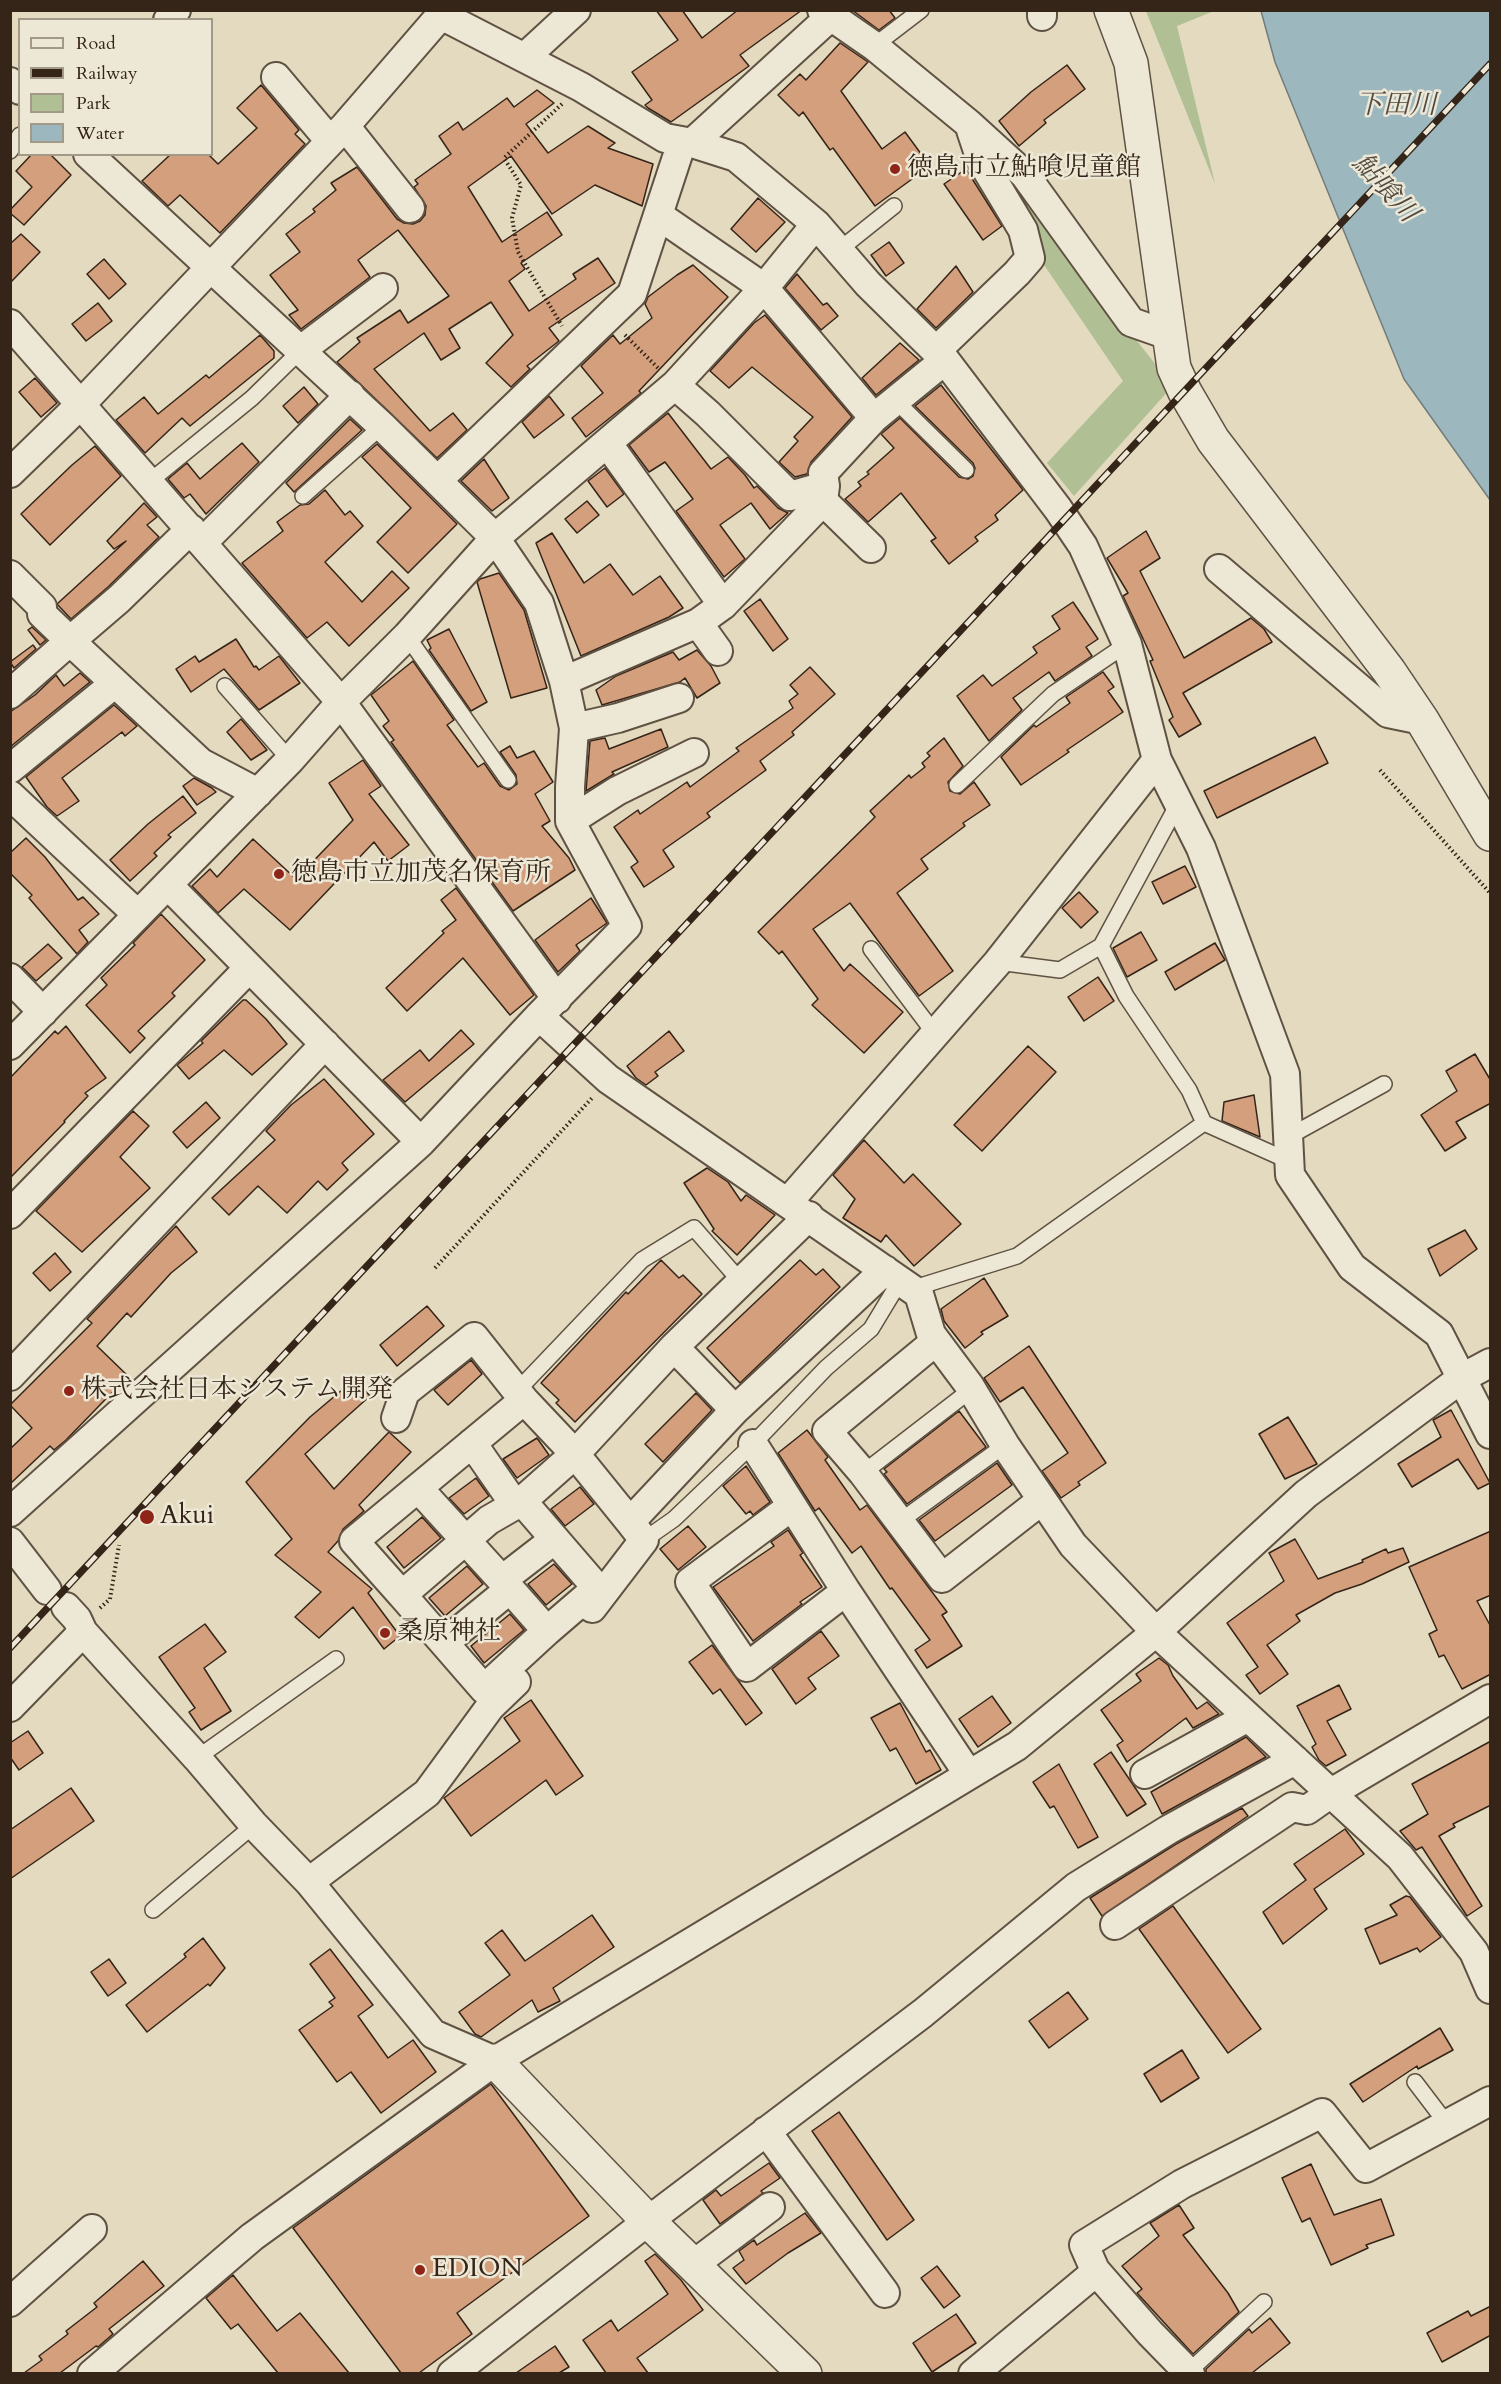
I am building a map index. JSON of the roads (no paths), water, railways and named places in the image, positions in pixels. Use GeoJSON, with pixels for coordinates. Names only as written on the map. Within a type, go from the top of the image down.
{"type":"FeatureCollection","features":[{"type":"Feature","properties":{"kind":"street"},"geometry":{"type":"LineString","coordinates":[[525,57],[576,10]]}},
{"type":"Feature","properties":{"kind":"street"},"geometry":{"type":"LineString","coordinates":[[1111,10],[1131,63],[1174,368],[1185,392],[1213,440],[1389,671],[1422,720],[1491,834]]}},
{"type":"Feature","properties":{"kind":"street"},"geometry":{"type":"LineString","coordinates":[[10,473],[81,404],[337,134],[447,14],[581,87],[665,138],[736,156],[816,224],[868,284],[941,355],[1058,509],[1083,546],[1127,644],[1157,760],[1202,848],[1285,1074],[1290,1175],[1352,1267],[1438,1334],[1491,1434]]}},
{"type":"Feature","properties":{"kind":"street"},"geometry":{"type":"LineString","coordinates":[[438,480],[609,319],[632,294],[658,215],[687,142],[826,14],[874,46],[969,124],[1025,175],[1131,322],[1171,336]]}},
{"type":"Feature","properties":{"kind":"street"},"geometry":{"type":"LineString","coordinates":[[276,77],[337,134],[410,208]]}},
{"type":"Feature","properties":{"kind":"street"},"geometry":{"type":"LineString","coordinates":[[871,548],[824,494],[823,473],[941,355],[1030,258],[1023,230],[981,160],[969,124]]}},
{"type":"Feature","properties":{"kind":"street"},"geometry":{"type":"LineString","coordinates":[[10,1512],[421,1142],[627,926],[570,820],[574,728],[564,681],[539,603],[495,538],[382,426],[90,156]]}},
{"type":"Feature","properties":{"kind":"street"},"geometry":{"type":"LineString","coordinates":[[658,215],[764,288],[885,410]]}},
{"type":"Feature","properties":{"kind":"street"},"geometry":{"type":"LineString","coordinates":[[10,1045],[290,760],[341,702],[407,636],[495,538],[675,385],[764,288],[816,224]]}},
{"type":"Feature","properties":{"kind":"street"},"geometry":{"type":"LineString","coordinates":[[301,350],[383,288]]}},
{"type":"Feature","properties":{"kind":"street"},"geometry":{"type":"LineString","coordinates":[[10,324],[341,702],[548,1007],[608,1079],[919,1294],[931,1334],[972,1389],[1005,1445],[1073,1545],[1156,1632],[1400,1857],[1474,1952],[1491,1989]]}},
{"type":"Feature","properties":{"kind":"street"},"geometry":{"type":"LineString","coordinates":[[675,385],[708,414],[790,496],[824,494]]}},
{"type":"Feature","properties":{"kind":"street"},"geometry":{"type":"LineString","coordinates":[[10,694],[197,535],[350,396]]}},
{"type":"Feature","properties":{"kind":"street"},"geometry":{"type":"LineString","coordinates":[[608,444],[723,605]]}},
{"type":"Feature","properties":{"kind":"street"},"geometry":{"type":"LineString","coordinates":[[564,681],[698,622],[723,605],[824,494]]}},
{"type":"Feature","properties":{"kind":"street"},"geometry":{"type":"LineString","coordinates":[[1219,569],[1388,713],[1422,720]]}},
{"type":"Feature","properties":{"kind":"street"},"geometry":{"type":"LineString","coordinates":[[10,575],[42,607],[42,614],[114,684],[201,763],[258,793]]}},
{"type":"Feature","properties":{"kind":"street"},"geometry":{"type":"LineString","coordinates":[[698,622],[718,651]]}},
{"type":"Feature","properties":{"kind":"street"},"geometry":{"type":"LineString","coordinates":[[10,769],[114,684]]}},
{"type":"Feature","properties":{"kind":"street"},"geometry":{"type":"LineString","coordinates":[[574,728],[618,718],[679,698]]}},
{"type":"Feature","properties":{"kind":"street"},"geometry":{"type":"LineString","coordinates":[[570,820],[617,790],[694,753]]}},
{"type":"Feature","properties":{"kind":"street"},"geometry":{"type":"LineString","coordinates":[[402,1595],[489,1520],[519,1503],[575,1454],[674,1347],[741,1282],[935,1034],[998,962],[1157,760]]}},
{"type":"Feature","properties":{"kind":"street"},"geometry":{"type":"LineString","coordinates":[[10,795],[138,915]]}},
{"type":"Feature","properties":{"kind":"street"},"geometry":{"type":"LineString","coordinates":[[168,885],[421,1142]]}},
{"type":"Feature","properties":{"kind":"street"},"geometry":{"type":"LineString","coordinates":[[10,1214],[249,968]]}},
{"type":"Feature","properties":{"kind":"street"},"geometry":{"type":"LineString","coordinates":[[10,978],[43,1012]]}},
{"type":"Feature","properties":{"kind":"street"},"geometry":{"type":"LineString","coordinates":[[10,1376],[325,1044]]}},
{"type":"Feature","properties":{"kind":"street"},"geometry":{"type":"LineString","coordinates":[[309,1882],[427,1793],[490,1707],[589,1613],[637,1531],[735,1410],[898,1280]]}},
{"type":"Feature","properties":{"kind":"street"},"geometry":{"type":"LineString","coordinates":[[396,1418],[405,1392],[474,1337],[520,1396],[575,1454],[637,1531]]}},
{"type":"Feature","properties":{"kind":"street"},"geometry":{"type":"LineString","coordinates":[[936,1341],[827,1431],[863,1473],[942,1578],[1042,1500]]}},
{"type":"Feature","properties":{"kind":"street"},"geometry":{"type":"LineString","coordinates":[[674,1347],[735,1410]]}},
{"type":"Feature","properties":{"kind":"street"},"geometry":{"type":"LineString","coordinates":[[92,2373],[252,2237],[495,2061],[1017,1746],[1156,1632],[1306,1494],[1462,1378],[1491,1363]]}},
{"type":"Feature","properties":{"kind":"street"},"geometry":{"type":"LineString","coordinates":[[472,1443],[519,1503],[555,1539],[597,1588],[484,1689],[354,1541],[472,1443],[520,1396]]}},
{"type":"Feature","properties":{"kind":"street"},"geometry":{"type":"LineString","coordinates":[[753,1444],[846,1591],[969,1775]]}},
{"type":"Feature","properties":{"kind":"street"},"geometry":{"type":"LineString","coordinates":[[418,1488],[547,1631]]}},
{"type":"Feature","properties":{"kind":"street"},"geometry":{"type":"LineString","coordinates":[[792,1506],[690,1582],[747,1667],[846,1591]]}},
{"type":"Feature","properties":{"kind":"street"},"geometry":{"type":"LineString","coordinates":[[444,1643],[555,1539]]}},
{"type":"Feature","properties":{"kind":"street"},"geometry":{"type":"LineString","coordinates":[[15,1559],[77,1619],[83,1632],[254,1825],[309,1882],[433,2034],[495,2061],[648,2221],[805,2373]]}},
{"type":"Feature","properties":{"kind":"street"},"geometry":{"type":"LineString","coordinates":[[10,1707],[83,1632]]}},
{"type":"Feature","properties":{"kind":"street"},"geometry":{"type":"LineString","coordinates":[[1115,1925],[1292,1807],[1306,1810],[1491,1699]]}},
{"type":"Feature","properties":{"kind":"street"},"geometry":{"type":"LineString","coordinates":[[1145,1773],[1248,1717]]}},
{"type":"Feature","properties":{"kind":"street"},"geometry":{"type":"LineString","coordinates":[[452,2373],[923,2013],[1076,1887],[1168,1830],[1295,1760]]}},
{"type":"Feature","properties":{"kind":"street"},"geometry":{"type":"LineString","coordinates":[[1188,2373],[1095,2270],[1084,2245],[1182,2184],[1322,2113],[1366,2168],[1491,2101]]}},
{"type":"Feature","properties":{"kind":"street"},"geometry":{"type":"LineString","coordinates":[[766,2131],[885,2294]]}},
{"type":"Feature","properties":{"kind":"street"},"geometry":{"type":"LineString","coordinates":[[693,2265],[770,2207]]}},
{"type":"Feature","properties":{"kind":"street"},"geometry":{"type":"LineString","coordinates":[[10,2302],[92,2229]]}},
{"type":"Feature","properties":{"kind":"street"},"geometry":{"type":"LineString","coordinates":[[973,2373],[1082,2284],[1095,2270]]}},
{"type":"Feature","properties":{"kind":"lane"},"geometry":{"type":"LineString","coordinates":[[874,46],[921,10]]}},
{"type":"Feature","properties":{"kind":"lane"},"geometry":{"type":"LineString","coordinates":[[10,151],[18,138]]}},
{"type":"Feature","properties":{"kind":"lane"},"geometry":{"type":"LineString","coordinates":[[839,250],[894,206]]}},
{"type":"Feature","properties":{"kind":"lane"},"geometry":{"type":"LineString","coordinates":[[149,482],[252,398],[301,350]]}},
{"type":"Feature","properties":{"kind":"lane"},"geometry":{"type":"LineString","coordinates":[[885,410],[966,470]]}},
{"type":"Feature","properties":{"kind":"lane"},"geometry":{"type":"LineString","coordinates":[[303,496],[382,426]]}},
{"type":"Feature","properties":{"kind":"lane"},"geometry":{"type":"LineString","coordinates":[[407,636],[507,780]]}},
{"type":"Feature","properties":{"kind":"lane"},"geometry":{"type":"LineString","coordinates":[[957,785],[1053,694],[1127,644]]}},
{"type":"Feature","properties":{"kind":"lane"},"geometry":{"type":"LineString","coordinates":[[225,686],[251,719],[290,760]]}},
{"type":"Feature","properties":{"kind":"lane"},"geometry":{"type":"LineString","coordinates":[[998,962],[1060,970],[1101,946],[1179,801]]}},
{"type":"Feature","properties":{"kind":"lane"},"geometry":{"type":"LineString","coordinates":[[1101,946],[1126,996],[1189,1090],[1204,1123],[1288,1149],[1384,1084]]}},
{"type":"Feature","properties":{"kind":"lane"},"geometry":{"type":"LineString","coordinates":[[871,950],[935,1034]]}},
{"type":"Feature","properties":{"kind":"lane"},"geometry":{"type":"LineString","coordinates":[[637,1531],[674,1519],[753,1444],[826,1368],[871,1329],[898,1280],[1017,1256],[1204,1123]]}},
{"type":"Feature","properties":{"kind":"lane"},"geometry":{"type":"LineString","coordinates":[[520,1396],[642,1260],[694,1228],[741,1282]]}},
{"type":"Feature","properties":{"kind":"lane"},"geometry":{"type":"LineString","coordinates":[[863,1473],[972,1389]]}},
{"type":"Feature","properties":{"kind":"lane"},"geometry":{"type":"LineString","coordinates":[[899,1522],[1005,1445]]}},
{"type":"Feature","properties":{"kind":"lane"},"geometry":{"type":"LineString","coordinates":[[197,1758],[336,1659]]}},
{"type":"Feature","properties":{"kind":"lane"},"geometry":{"type":"LineString","coordinates":[[153,1910],[254,1825]]}},
{"type":"Feature","properties":{"kind":"lane"},"geometry":{"type":"LineString","coordinates":[[1415,2082],[1447,2124]]}},
{"type":"Feature","properties":{"kind":"lane"},"geometry":{"type":"LineString","coordinates":[[1188,2373],[1264,2302]]}},
{"type":"Feature","properties":{"kind":"water","name":"下田川"},"geometry":{"type":"Polygon","coordinates":[[[1261,11],[1490,11],[1490,500],[1404,379],[1275,62],[1261,11]]]}},
{"type":"Feature","properties":{"kind":"railway"},"geometry":{"type":"LineString","coordinates":[[10,1648],[1490,64]]}},
{"type":"Feature","properties":{"kind":"place","name":"徳島市立鮎喰児童館"},"geometry":{"type":"Point","coordinates":[895,169]}},
{"type":"Feature","properties":{"kind":"place","name":"徳島市立加茂名保育所"},"geometry":{"type":"Point","coordinates":[279,874]}},
{"type":"Feature","properties":{"kind":"place","name":"株式会社日本システム開発"},"geometry":{"type":"Point","coordinates":[69,1391]}},
{"type":"Feature","properties":{"kind":"place","name":"Akui"},"geometry":{"type":"Point","coordinates":[147,1517]}},
{"type":"Feature","properties":{"kind":"place","name":"桑原神社"},"geometry":{"type":"Point","coordinates":[385,1633]}},
{"type":"Feature","properties":{"kind":"place","name":"EDION"},"geometry":{"type":"Point","coordinates":[420,2270]}},
{"type":"Feature","properties":{"kind":"water label","name":"鮎喰川"},"geometry":{"type":"Point","coordinates":[1384,189]}}]}
